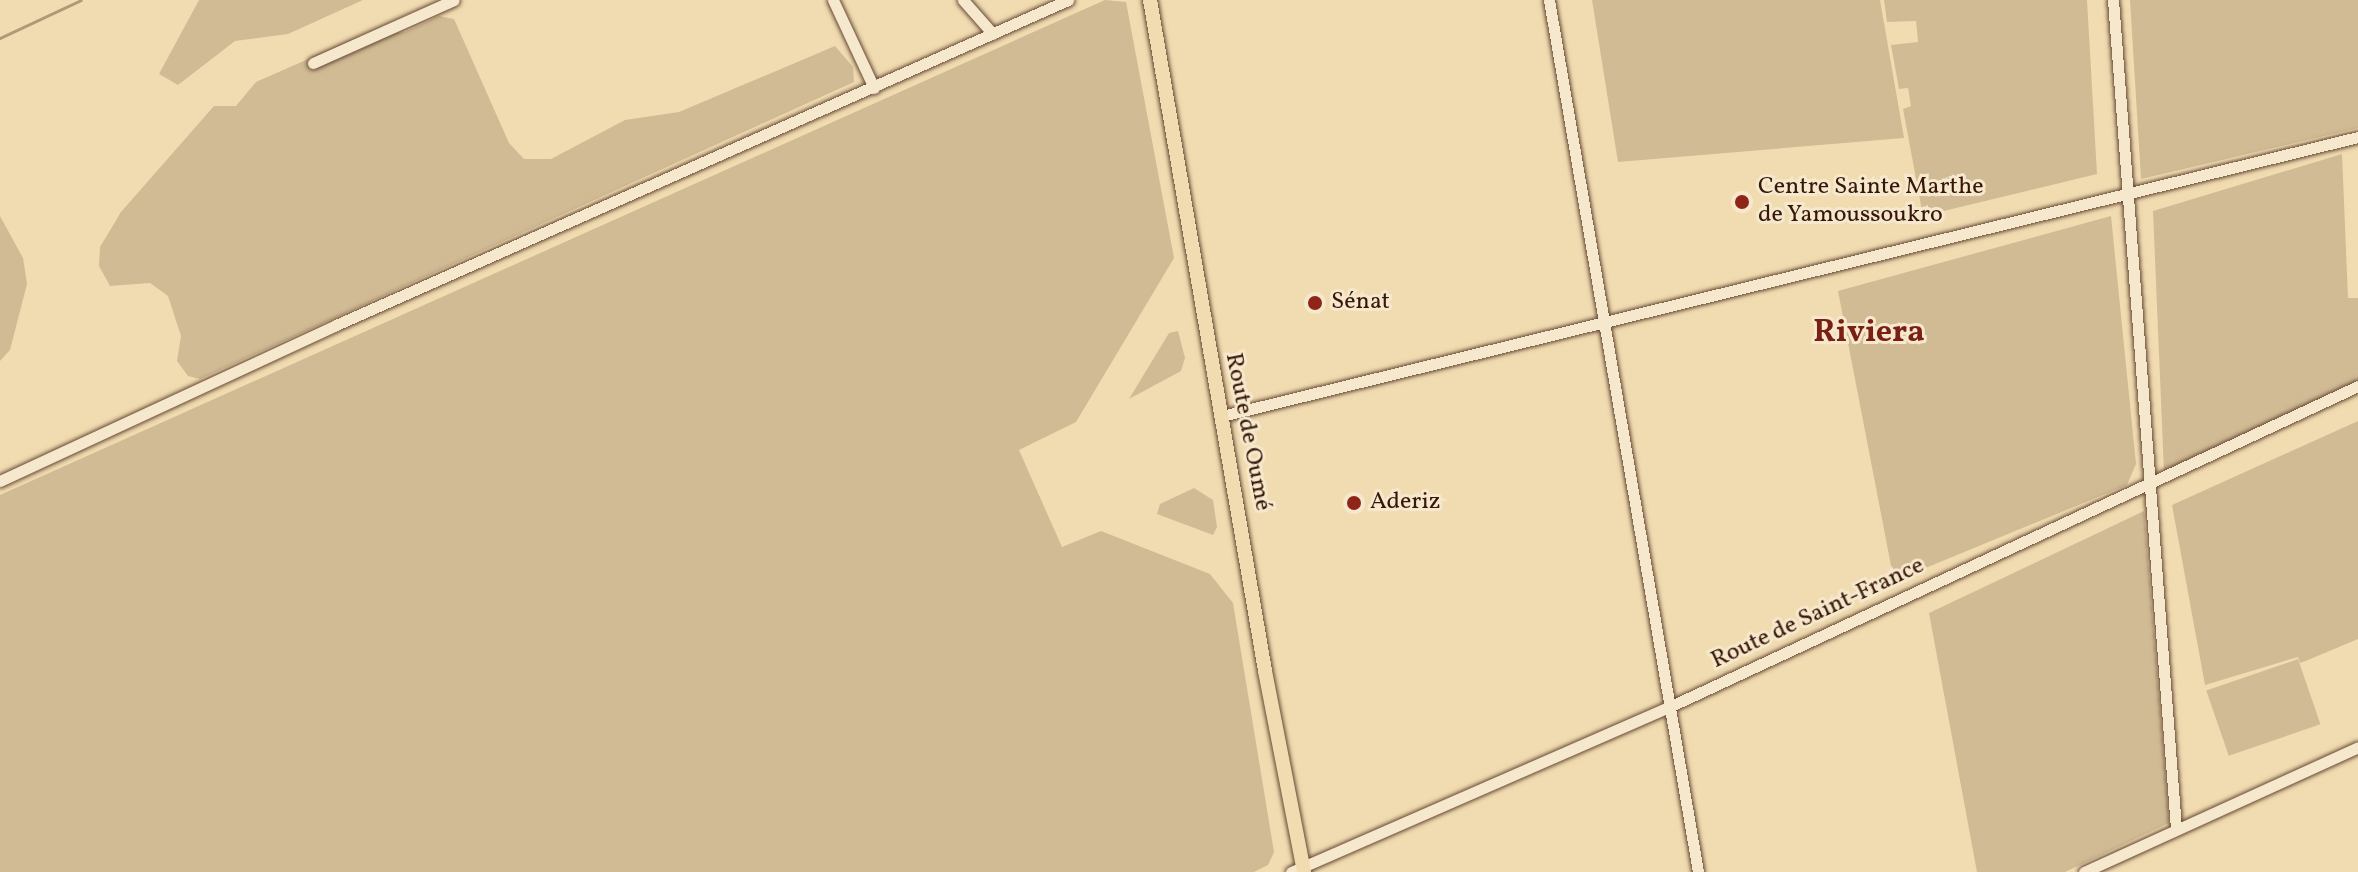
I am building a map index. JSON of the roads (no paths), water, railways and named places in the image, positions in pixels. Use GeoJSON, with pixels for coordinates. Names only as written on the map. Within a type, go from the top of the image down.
{"type":"FeatureCollection","features":[{"type":"Feature","properties":{"kind":"main road","name":"Route de Oumé"},"geometry":{"type":"LineString","coordinates":[[1150,0],[1299,870]]}},
{"type":"Feature","properties":{"kind":"street"},"geometry":{"type":"LineString","coordinates":[[313,63],[454,0]]}},
{"type":"Feature","properties":{"kind":"street"},"geometry":{"type":"LineString","coordinates":[[833,0],[874,88]]}},
{"type":"Feature","properties":{"kind":"street"},"geometry":{"type":"LineString","coordinates":[[963,0],[993,34]]}},
{"type":"Feature","properties":{"kind":"street"},"geometry":{"type":"LineString","coordinates":[[1549,0],[1698,872]]}},
{"type":"Feature","properties":{"kind":"street"},"geometry":{"type":"LineString","coordinates":[[2113,0],[2176,829]]}},
{"type":"Feature","properties":{"kind":"street"},"geometry":{"type":"LineString","coordinates":[[0,481],[336,325],[874,88],[1060,2]]}},
{"type":"Feature","properties":{"kind":"street"},"geometry":{"type":"LineString","coordinates":[[1222,416],[2358,137]]}},
{"type":"Feature","properties":{"kind":"street","name":"Route de Saint-France"},"geometry":{"type":"LineString","coordinates":[[1299,870],[1669,707],[2358,386]]}},
{"type":"Feature","properties":{"kind":"street"},"geometry":{"type":"LineString","coordinates":[[2084,872],[2358,747]]}},
{"type":"Feature","properties":{"kind":"waterway"},"geometry":{"type":"LineString","coordinates":[[0,38],[81,0]]}},
{"type":"Feature","properties":{"kind":"place","name":"Centre Sainte Marthe de Yamoussoukro"},"geometry":{"type":"Point","coordinates":[1742,202]}},
{"type":"Feature","properties":{"kind":"place","name":"Sénat"},"geometry":{"type":"Point","coordinates":[1315,303]}},
{"type":"Feature","properties":{"kind":"place","name":"Aderiz"},"geometry":{"type":"Point","coordinates":[1354,503]}},
{"type":"Feature","properties":{"kind":"district","name":"Riviera"},"geometry":{"type":"Point","coordinates":[1869,333]}}]}
